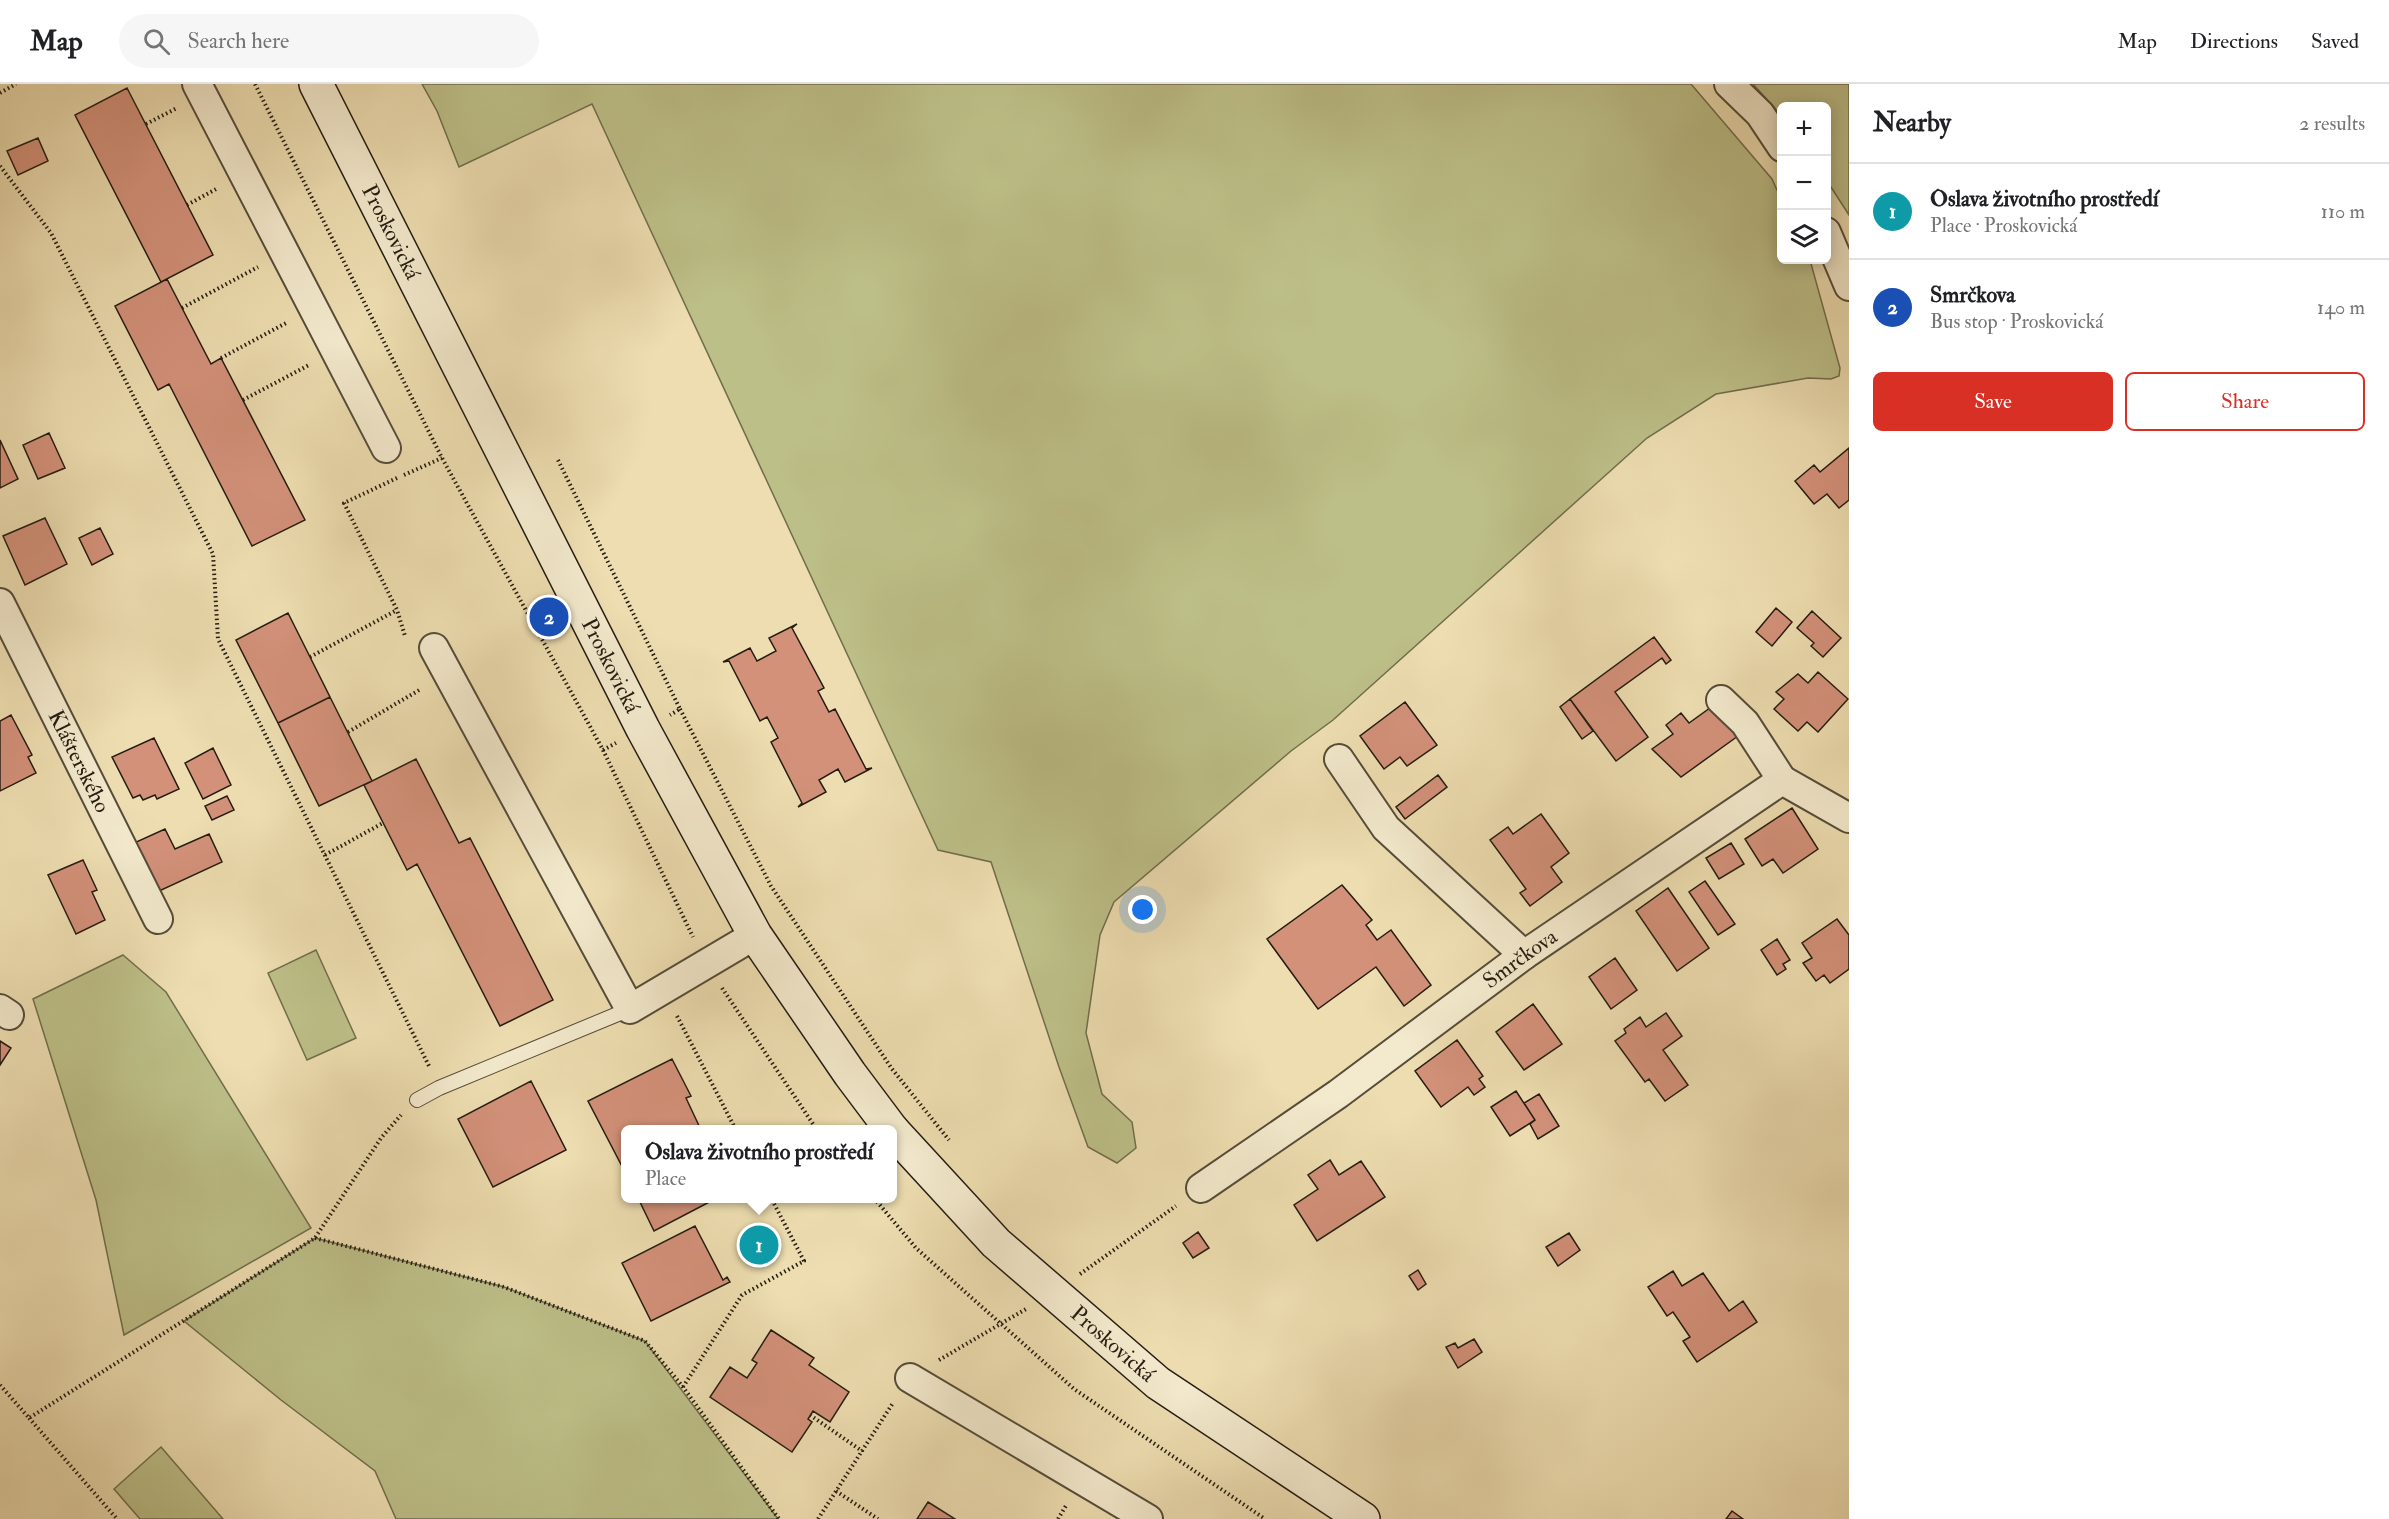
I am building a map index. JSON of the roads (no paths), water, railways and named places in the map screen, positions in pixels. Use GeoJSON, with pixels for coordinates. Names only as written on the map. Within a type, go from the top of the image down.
{"type":"FeatureCollection","features":[{"type":"Feature","properties":{"kind":"street","name":"Proskovická"},"geometry":{"type":"LineString","coordinates":[[316,84],[643,729],[755,935],[850,1074],[888,1125]]}},
{"type":"Feature","properties":{"kind":"street"},"geometry":{"type":"LineString","coordinates":[[1729,84],[1760,114],[1777,140]]}},
{"type":"Feature","properties":{"kind":"street"},"geometry":{"type":"LineString","coordinates":[[189,95],[386,448]]}},
{"type":"Feature","properties":{"kind":"street"},"geometry":{"type":"LineString","coordinates":[[1831,242],[1849,286]]}},
{"type":"Feature","properties":{"kind":"street","name":"Klášterského"},"geometry":{"type":"LineString","coordinates":[[0,603],[158,919]]}},
{"type":"Feature","properties":{"kind":"street"},"geometry":{"type":"LineString","coordinates":[[434,648],[630,1009],[755,935]]}},
{"type":"Feature","properties":{"kind":"street"},"geometry":{"type":"LineString","coordinates":[[1721,700],[1745,723],[1782,780],[1849,818]]}},
{"type":"Feature","properties":{"kind":"street"},"geometry":{"type":"LineString","coordinates":[[1339,759],[1386,828],[1524,955]]}},
{"type":"Feature","properties":{"kind":"street","name":"Smrčkova"},"geometry":{"type":"LineString","coordinates":[[1202,1188],[1338,1094],[1524,955],[1782,780]]}},
{"type":"Feature","properties":{"kind":"street","name":"Proskovická"},"geometry":{"type":"LineString","coordinates":[[897,1135],[996,1243],[1158,1383],[1363,1519]]}},
{"type":"Feature","properties":{"kind":"street"},"geometry":{"type":"LineString","coordinates":[[910,1378],[1148,1519]]}},
{"type":"Feature","properties":{"kind":"lane"},"geometry":{"type":"LineString","coordinates":[[417,1100],[439,1088],[630,1009]]}},
{"type":"Feature","properties":{"kind":"place","name":"Smrčkova"},"geometry":{"type":"Point","coordinates":[549,617]}},
{"type":"Feature","properties":{"kind":"place","name":"Oslava životního prostředí"},"geometry":{"type":"Point","coordinates":[759,1245]}}]}
